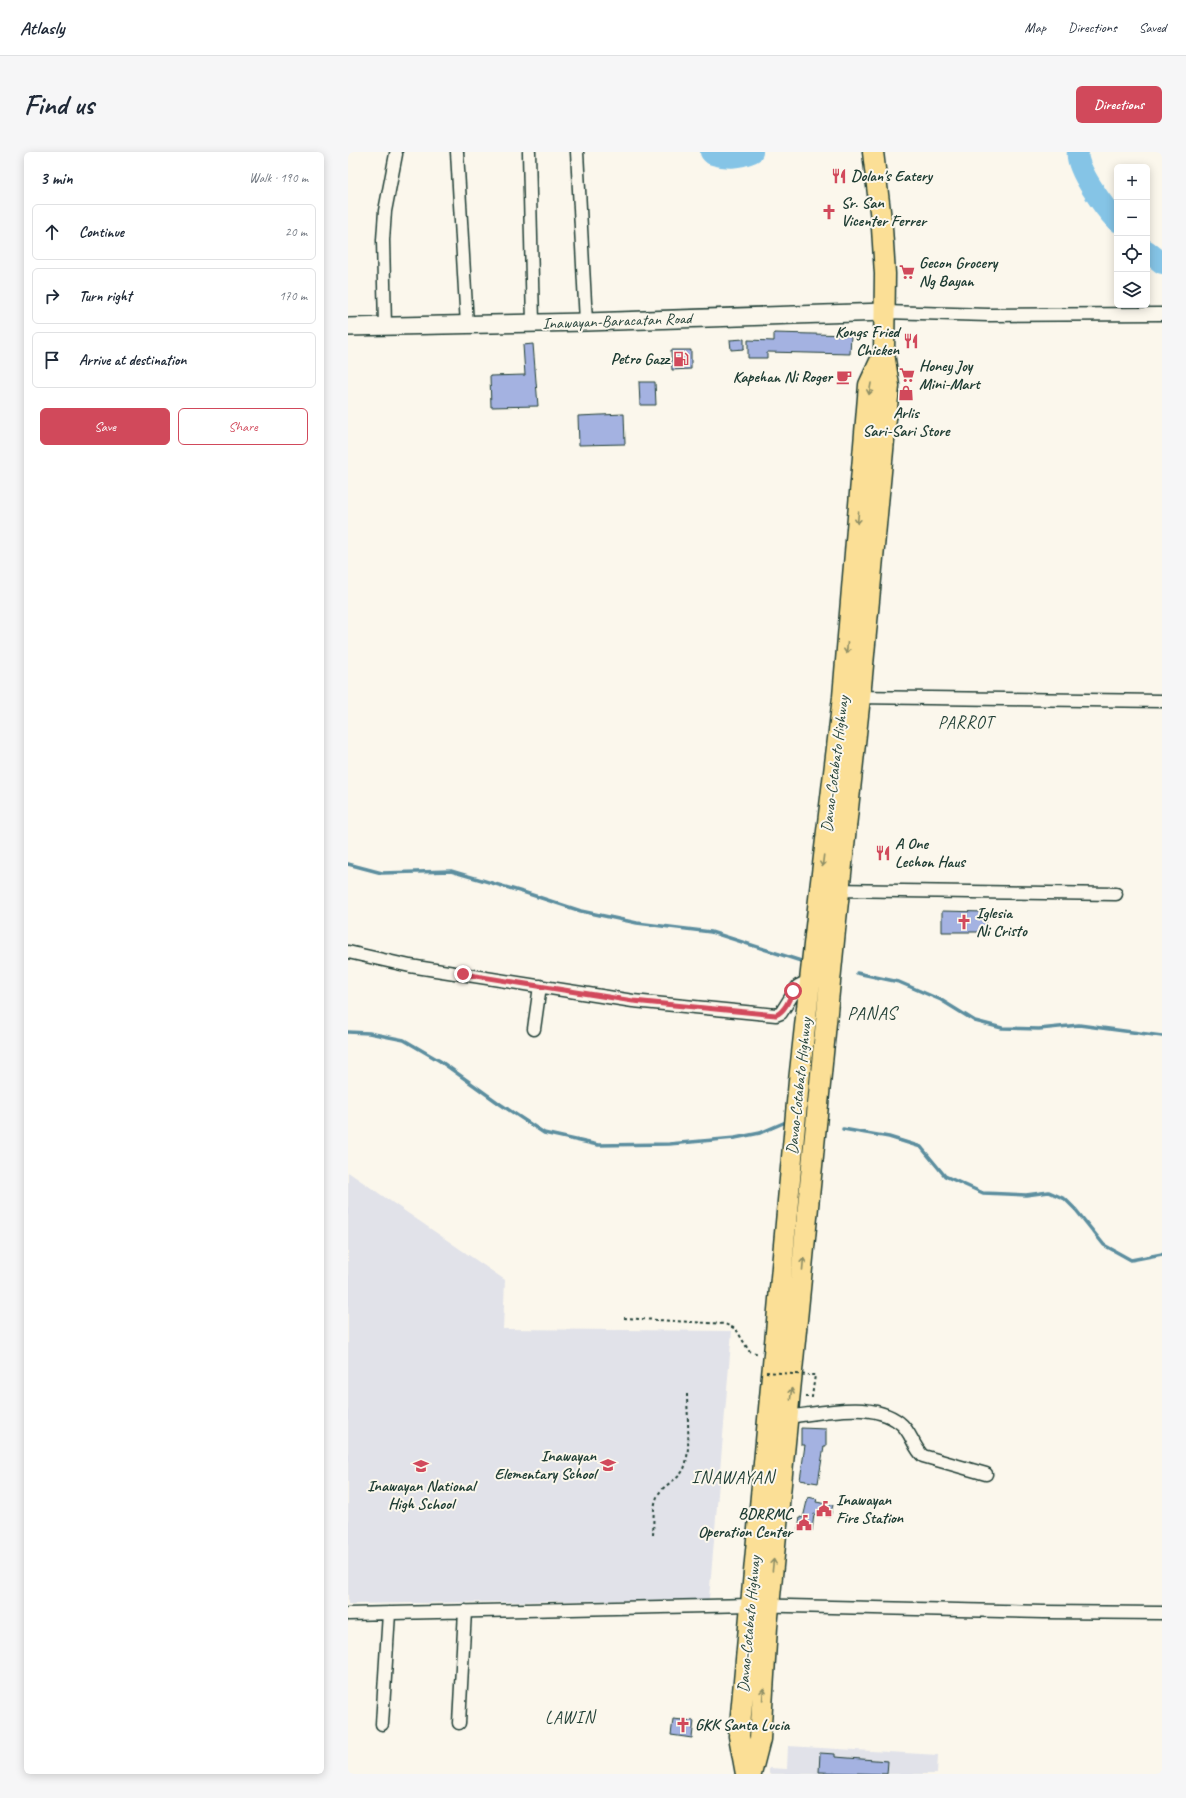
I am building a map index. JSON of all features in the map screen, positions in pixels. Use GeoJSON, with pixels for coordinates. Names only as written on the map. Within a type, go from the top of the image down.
{"type":"FeatureCollection","features":[{"type":"Feature","properties":{"kind":"highway","name":"Davao-Cotabato Highway"},"geometry":{"type":"LineString","coordinates":[[746,1774],[739,1736],[788,1417],[829,890],[852,697],[869,385],[884,353],[885,312],[882,228],[873,152]]}},
{"type":"Feature","properties":{"kind":"highway","name":"Davao-Cotabato Highway"},"geometry":{"type":"LineString","coordinates":[[751,1774],[760,1739],[760,1605],[770,1364],[810,980],[829,890]]}},
{"type":"Feature","properties":{"kind":"main road","name":"Inawayan-Baracatan Road"},"geometry":{"type":"LineString","coordinates":[[348,327],[586,322],[885,312]]}},
{"type":"Feature","properties":{"kind":"street"},"geometry":{"type":"LineString","coordinates":[[457,152],[467,325]]}},
{"type":"Feature","properties":{"kind":"street"},"geometry":{"type":"LineString","coordinates":[[529,152],[533,323]]}},
{"type":"Feature","properties":{"kind":"street"},"geometry":{"type":"LineString","coordinates":[[578,152],[586,322]]}},
{"type":"Feature","properties":{"kind":"street"},"geometry":{"type":"LineString","coordinates":[[385,326],[383,240],[385,211],[396,154]]}},
{"type":"Feature","properties":{"kind":"street"},"geometry":{"type":"LineString","coordinates":[[885,312],[988,315],[1162,314]]}},
{"type":"Feature","properties":{"kind":"street"},"geometry":{"type":"LineString","coordinates":[[852,697],[1162,700]]}},
{"type":"Feature","properties":{"kind":"street"},"geometry":{"type":"LineString","coordinates":[[829,890],[1116,894]]}},
{"type":"Feature","properties":{"kind":"street"},"geometry":{"type":"LineString","coordinates":[[348,952],[410,966],[665,1006],[726,1009],[776,1015],[781,1013],[798,986],[810,980]]}},
{"type":"Feature","properties":{"kind":"street"},"geometry":{"type":"LineString","coordinates":[[534,1030],[540,986]]}},
{"type":"Feature","properties":{"kind":"street"},"geometry":{"type":"LineString","coordinates":[[788,1417],[829,1411],[875,1411],[891,1416],[901,1424],[923,1456],[986,1474]]}},
{"type":"Feature","properties":{"kind":"street"},"geometry":{"type":"LineString","coordinates":[[348,1614],[760,1605],[1162,1613]]}},
{"type":"Feature","properties":{"kind":"street"},"geometry":{"type":"LineString","coordinates":[[459,1723],[465,1611]]}},
{"type":"Feature","properties":{"kind":"street"},"geometry":{"type":"LineString","coordinates":[[382,1724],[389,1613]]}},
{"type":"Feature","properties":{"kind":"path"},"geometry":{"type":"LineString","coordinates":[[624,1318],[725,1324],[736,1329],[747,1347],[770,1364],[809,1375],[814,1375],[812,1397]]}},
{"type":"Feature","properties":{"kind":"path"},"geometry":{"type":"LineString","coordinates":[[653,1535],[655,1504],[658,1495],[679,1476],[685,1468],[688,1456],[686,1393]]}},
{"type":"Feature","properties":{"kind":"shaded area"},"geometry":{"type":"Polygon","coordinates":[[[348,1172],[505,1280],[503,1329],[732,1331],[709,1599],[348,1604],[348,1172]]]}},
{"type":"Feature","properties":{"kind":"shaded area"},"geometry":{"type":"Polygon","coordinates":[[[788,1746],[938,1755],[937,1774],[769,1774],[769,1768],[787,1769],[788,1746]]]}},
{"type":"Feature","properties":{"kind":"building"},"geometry":{"type":"Polygon","coordinates":[[[774,333],[851,335],[850,354],[767,352],[767,358],[748,358],[748,340],[774,341],[774,333]]]}},
{"type":"Feature","properties":{"kind":"building"},"geometry":{"type":"Polygon","coordinates":[[[744,339],[744,349],[731,350],[730,340],[744,339]]]}},
{"type":"Feature","properties":{"kind":"building"},"geometry":{"type":"Polygon","coordinates":[[[533,344],[538,406],[491,407],[490,376],[525,375],[523,345],[533,344]]]}},
{"type":"Feature","properties":{"kind":"building","name":"Petro Gazz"},"geometry":{"type":"Polygon","coordinates":[[[671,350],[691,350],[691,369],[672,370],[671,350]]]}},
{"type":"Feature","properties":{"kind":"building"},"geometry":{"type":"Polygon","coordinates":[[[639,382],[655,382],[656,405],[640,405],[639,382]]]}},
{"type":"Feature","properties":{"kind":"building"},"geometry":{"type":"Polygon","coordinates":[[[624,414],[625,444],[579,445],[578,416],[624,414]]]}},
{"type":"Feature","properties":{"kind":"building","name":"Iglesia Ni Cristo"},"geometry":{"type":"Polygon","coordinates":[[[942,911],[986,912],[986,932],[942,932],[942,911]]]}},
{"type":"Feature","properties":{"kind":"building"},"geometry":{"type":"Polygon","coordinates":[[[801,1428],[826,1429],[826,1446],[824,1446],[818,1483],[800,1480],[805,1445],[801,1445],[801,1428]]]}},
{"type":"Feature","properties":{"kind":"building"},"geometry":{"type":"Polygon","coordinates":[[[808,1497],[817,1499],[816,1502],[833,1505],[830,1517],[814,1514],[812,1531],[798,1529],[800,1517],[803,1518],[808,1497]]]}},
{"type":"Feature","properties":{"kind":"building","name":"GKK Santa Lucia"},"geometry":{"type":"Polygon","coordinates":[[[673,1719],[694,1721],[692,1738],[671,1735],[673,1719]]]}},
{"type":"Feature","properties":{"kind":"building"},"geometry":{"type":"Polygon","coordinates":[[[820,1753],[835,1754],[835,1757],[888,1761],[887,1774],[819,1772],[820,1753]]]}},
{"type":"Feature","properties":{"kind":"waterway"},"geometry":{"type":"LineString","coordinates":[[711,152],[713,154],[728,157],[752,152]]}},
{"type":"Feature","properties":{"kind":"waterway"},"geometry":{"type":"LineString","coordinates":[[1078,152],[1078,159],[1086,178],[1114,217]]}},
{"type":"Feature","properties":{"kind":"waterway"},"geometry":{"type":"LineString","coordinates":[[1150,253],[1162,263]]}},
{"type":"Feature","properties":{"kind":"waterway"},"geometry":{"type":"LineString","coordinates":[[348,864],[382,873],[451,871],[581,911],[637,923],[711,932],[801,961]]}},
{"type":"Feature","properties":{"kind":"waterway"},"geometry":{"type":"LineString","coordinates":[[857,973],[899,982],[941,1000],[975,1021],[1002,1028],[1039,1029],[1079,1025],[1162,1036]]}},
{"type":"Feature","properties":{"kind":"waterway"},"geometry":{"type":"LineString","coordinates":[[348,1032],[369,1033],[404,1040],[440,1061],[500,1104],[544,1133],[598,1145],[669,1144],[735,1138],[760,1133],[788,1121]]}},
{"type":"Feature","properties":{"kind":"waterway"},"geometry":{"type":"LineString","coordinates":[[843,1129],[889,1137],[921,1147],[945,1176],[983,1193],[1026,1195],[1049,1192],[1065,1199],[1076,1210],[1104,1245],[1131,1260],[1162,1254]]}},
{"type":"Feature","properties":{"kind":"place","name":"Dolan's Eatery"},"geometry":{"type":"Point","coordinates":[839,176]}},
{"type":"Feature","properties":{"kind":"place","name":"Sr. San Vicenter Ferrer"},"geometry":{"type":"Point","coordinates":[829,212]}},
{"type":"Feature","properties":{"kind":"place","name":"Gecon Grocery Ng Bayan"},"geometry":{"type":"Point","coordinates":[907,272]}},
{"type":"Feature","properties":{"kind":"place","name":"Kongs Fried Chicken"},"geometry":{"type":"Point","coordinates":[911,341]}},
{"type":"Feature","properties":{"kind":"place","name":"Petro Gazz"},"geometry":{"type":"Point","coordinates":[681,359]}},
{"type":"Feature","properties":{"kind":"place","name":"Honey Joy Mini-Mart"},"geometry":{"type":"Point","coordinates":[907,375]}},
{"type":"Feature","properties":{"kind":"place","name":"Kapehan Ni Roger"},"geometry":{"type":"Point","coordinates":[844,377]}},
{"type":"Feature","properties":{"kind":"place","name":"Arlis Sari-Sari Store"},"geometry":{"type":"Point","coordinates":[906,393]}},
{"type":"Feature","properties":{"kind":"place","name":"A One Lechon Haus"},"geometry":{"type":"Point","coordinates":[883,853]}},
{"type":"Feature","properties":{"kind":"place","name":"Iglesia Ni Cristo"},"geometry":{"type":"Point","coordinates":[964,922]}},
{"type":"Feature","properties":{"kind":"place","name":"Inawayan Elementary School"},"geometry":{"type":"Point","coordinates":[608,1465]}},
{"type":"Feature","properties":{"kind":"place","name":"Inawayan National High School"},"geometry":{"type":"Point","coordinates":[421,1466]}},
{"type":"Feature","properties":{"kind":"place","name":"Inawayan Fire Station"},"geometry":{"type":"Point","coordinates":[824,1509]}},
{"type":"Feature","properties":{"kind":"place","name":"BDRRMC Operation Center"},"geometry":{"type":"Point","coordinates":[804,1523]}},
{"type":"Feature","properties":{"kind":"place","name":"GKK Santa Lucia"},"geometry":{"type":"Point","coordinates":[683,1725]}},
{"type":"Feature","properties":{"kind":"district","name":"PARROT"},"geometry":{"type":"Point","coordinates":[966,722]}},
{"type":"Feature","properties":{"kind":"district","name":"PANAS"},"geometry":{"type":"Point","coordinates":[872,1013]}},
{"type":"Feature","properties":{"kind":"district","name":"INAWAYAN"},"geometry":{"type":"Point","coordinates":[733,1477]}},
{"type":"Feature","properties":{"kind":"district","name":"LAWIN"},"geometry":{"type":"Point","coordinates":[570,1717]}},
{"type":"Feature","properties":{"kind":"route"},"geometry":{"type":"LineString","coordinates":[[463,974],[665,1006],[726,1009],[757,1012],[769,1015],[781,1013],[793,991]]}}]}
